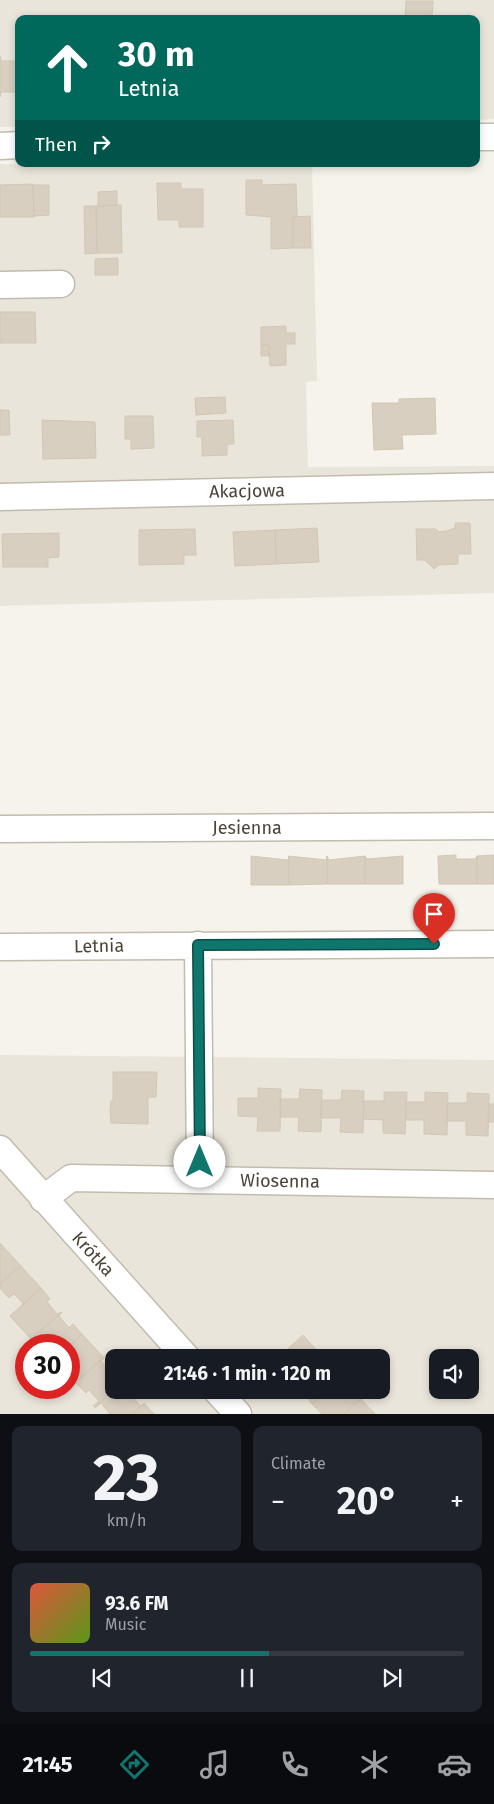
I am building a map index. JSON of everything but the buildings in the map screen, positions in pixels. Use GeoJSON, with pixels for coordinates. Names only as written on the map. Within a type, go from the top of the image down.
{"type":"FeatureCollection","features":[{"type":"Feature","properties":{"kind":"street"},"geometry":{"type":"LineString","coordinates":[[480,137],[494,137]]}},
{"type":"Feature","properties":{"kind":"street"},"geometry":{"type":"LineString","coordinates":[[0,146],[15,145]]}},
{"type":"Feature","properties":{"kind":"street"},"geometry":{"type":"LineString","coordinates":[[0,285],[61,284]]}},
{"type":"Feature","properties":{"kind":"street","name":"Akacjowa"},"geometry":{"type":"LineString","coordinates":[[0,497],[494,486]]}},
{"type":"Feature","properties":{"kind":"street","name":"Jesienna"},"geometry":{"type":"LineString","coordinates":[[0,829],[494,826]]}},
{"type":"Feature","properties":{"kind":"street","name":"Letnia"},"geometry":{"type":"LineString","coordinates":[[0,947],[494,944]]}},
{"type":"Feature","properties":{"kind":"street"},"geometry":{"type":"LineString","coordinates":[[198,945],[200,1179]]}},
{"type":"Feature","properties":{"kind":"street","name":"Krótka"},"geometry":{"type":"LineString","coordinates":[[0,1149],[179,1349]]}},
{"type":"Feature","properties":{"kind":"street","name":"Wiosenna"},"geometry":{"type":"LineString","coordinates":[[44,1199],[71,1178],[494,1185]]}},
{"type":"Feature","properties":{"kind":"street"},"geometry":{"type":"LineString","coordinates":[[224,1399],[238,1414]]}},
{"type":"Feature","properties":{"kind":"shaded area"},"geometry":{"type":"Polygon","coordinates":[[[0,0],[494,0],[494,119],[480,120],[480,15],[15,15],[15,127],[0,127],[0,0]]]}},
{"type":"Feature","properties":{"kind":"shaded area"},"geometry":{"type":"Polygon","coordinates":[[[0,164],[15,164],[15,167],[312,167],[317,381],[306,382],[308,467],[494,466],[494,593],[0,606],[0,164]]]}},
{"type":"Feature","properties":{"kind":"shaded area"},"geometry":{"type":"Polygon","coordinates":[[[0,1055],[494,1060],[494,1414],[0,1414],[0,1055]]]}},
{"type":"Feature","properties":{"kind":"route"},"geometry":{"type":"LineString","coordinates":[[200,1162],[198,945],[434,944]]}}]}
